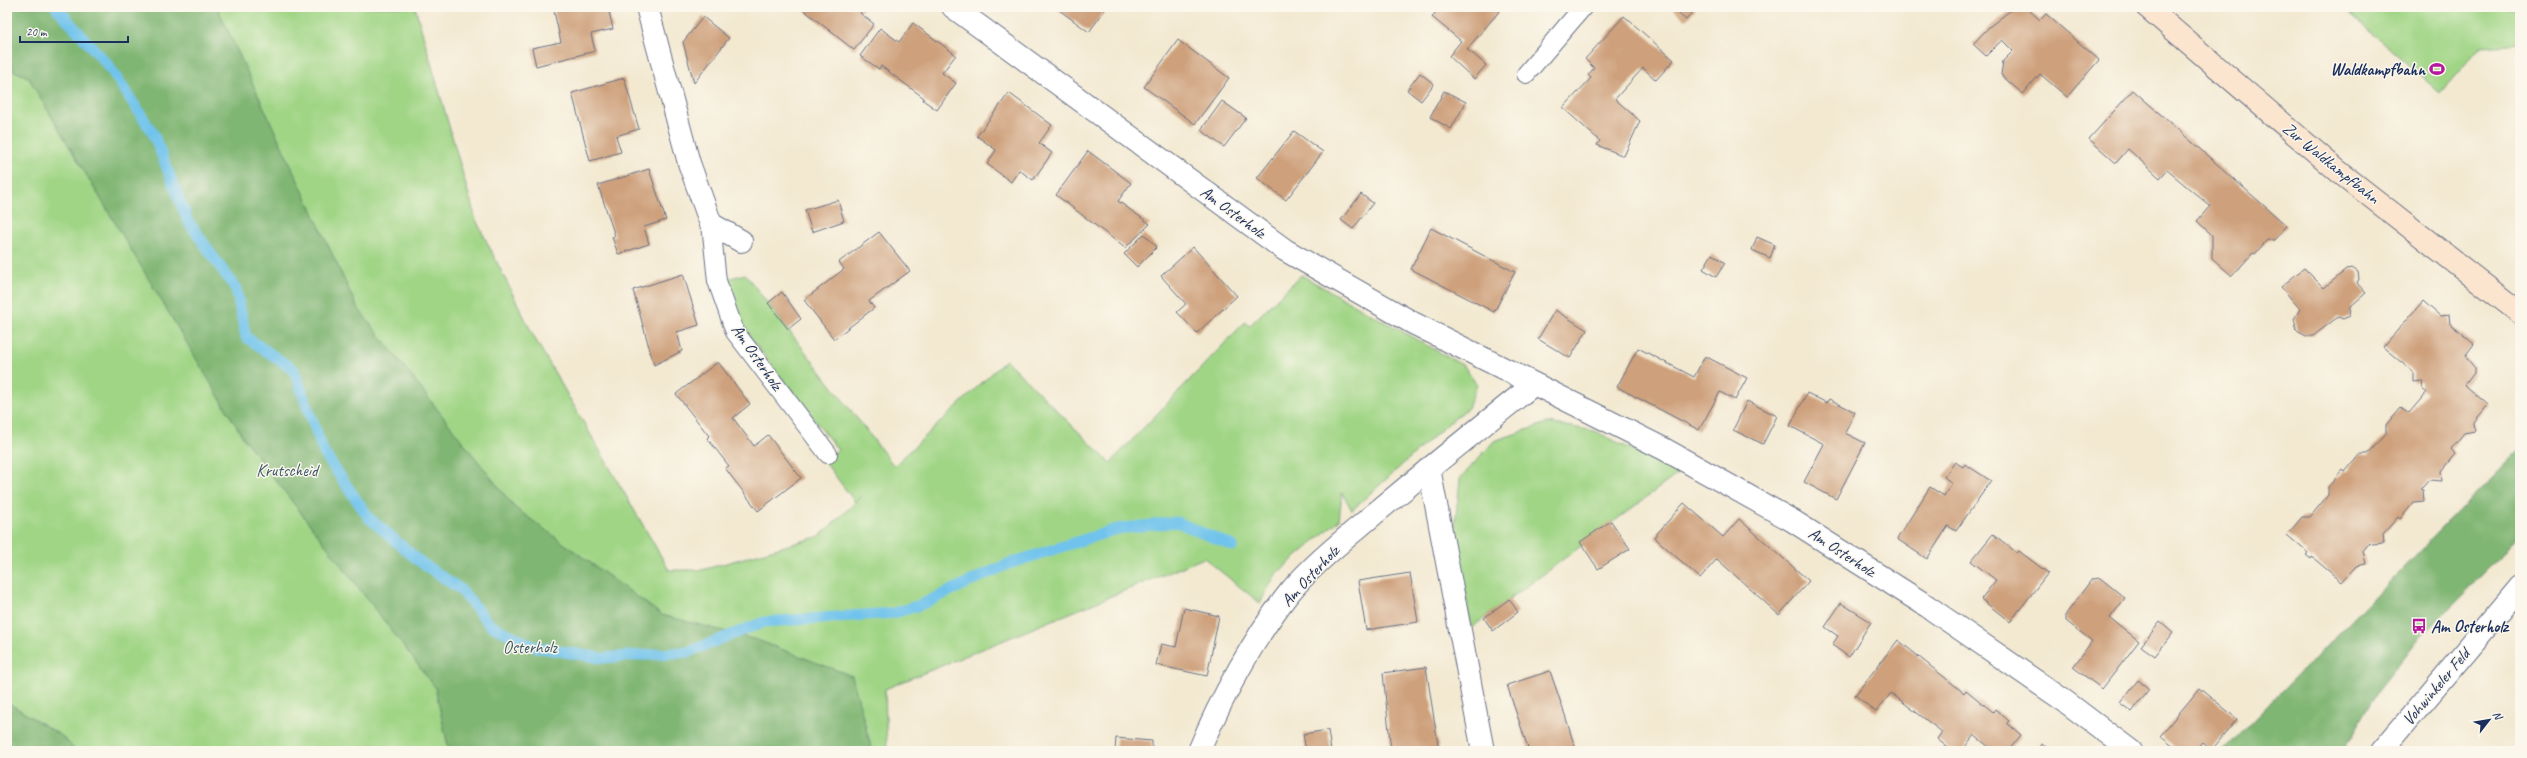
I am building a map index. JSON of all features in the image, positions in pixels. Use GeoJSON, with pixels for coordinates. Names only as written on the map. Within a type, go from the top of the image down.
{"type":"FeatureCollection","features":[{"type":"Feature","properties":{"kind":"main road","name":"Zur Waldkampfbahn"},"geometry":{"type":"LineString","coordinates":[[2147,7],[2338,171],[2520,313]]}},
{"type":"Feature","properties":{"kind":"street","name":"Am Osterholz"},"geometry":{"type":"LineString","coordinates":[[647,7],[689,163],[711,224]]}},
{"type":"Feature","properties":{"kind":"street","name":"Am Osterholz"},"geometry":{"type":"LineString","coordinates":[[953,7],[1285,250],[1413,323],[1533,385],[1664,449],[1793,521],[1927,606],[2066,702],[2131,751]]}},
{"type":"Feature","properties":{"kind":"street"},"geometry":{"type":"LineString","coordinates":[[711,224],[741,241]]}},
{"type":"Feature","properties":{"kind":"street","name":"Am Osterholz"},"geometry":{"type":"LineString","coordinates":[[1200,751],[1210,724],[1255,645],[1289,593],[1334,548],[1429,468],[1533,385]]}},
{"type":"Feature","properties":{"kind":"street"},"geometry":{"type":"LineString","coordinates":[[1429,468],[1483,751]]}},
{"type":"Feature","properties":{"kind":"street","name":"Vohwinkeler Feld"},"geometry":{"type":"LineString","coordinates":[[2382,751],[2520,587]]}},
{"type":"Feature","properties":{"kind":"lane"},"geometry":{"type":"LineString","coordinates":[[1526,74],[1582,7]]}},
{"type":"Feature","properties":{"kind":"lane","name":"Am Osterholz"},"geometry":{"type":"LineString","coordinates":[[711,224],[717,281],[735,332],[828,454]]}},
{"type":"Feature","properties":{"kind":"green space","name":"Krutscheid"},"geometry":{"type":"Polygon","coordinates":[[[7,7],[415,7],[476,220],[534,337],[669,570],[702,570],[820,536],[863,495],[855,502],[824,461],[838,450],[742,327],[727,279],[745,274],[894,466],[1006,360],[1110,463],[1245,322],[1249,326],[1301,275],[1464,366],[1477,385],[1468,408],[1444,427],[1352,510],[1342,493],[1339,520],[1276,574],[1260,603],[1204,558],[885,689],[887,751],[7,751],[7,7]]]}},
{"type":"Feature","properties":{"kind":"green space","name":"Osterholz"},"geometry":{"type":"Polygon","coordinates":[[[7,7],[217,7],[357,307],[514,507],[662,615],[757,640],[852,676],[872,751],[449,751],[435,687],[244,439],[28,77],[7,68],[7,7]]]}},
{"type":"Feature","properties":{"kind":"green space","name":"Waldkampfbahn"},"geometry":{"type":"Polygon","coordinates":[[[2343,7],[2520,7],[2520,43],[2481,46],[2440,93],[2343,7]]]}},
{"type":"Feature","properties":{"kind":"green space"},"geometry":{"type":"Polygon","coordinates":[[[1547,423],[1595,431],[1679,473],[1471,628],[1455,526],[1460,479],[1494,441],[1547,423]]]}},
{"type":"Feature","properties":{"kind":"green space"},"geometry":{"type":"Polygon","coordinates":[[[2520,449],[2520,533],[2499,559],[2420,637],[2378,690],[2344,751],[2223,751],[2520,449]]]}},
{"type":"Feature","properties":{"kind":"green space"},"geometry":{"type":"Polygon","coordinates":[[[7,702],[63,737],[76,751],[7,751],[7,702]]]}},
{"type":"Feature","properties":{"kind":"building"},"geometry":{"type":"Polygon","coordinates":[[[553,7],[608,7],[613,29],[591,34],[595,51],[536,66],[532,48],[561,42],[553,7]]]}},
{"type":"Feature","properties":{"kind":"building"},"geometry":{"type":"Polygon","coordinates":[[[800,7],[864,7],[860,13],[874,24],[854,50],[800,7]]]}},
{"type":"Feature","properties":{"kind":"building"},"geometry":{"type":"Polygon","coordinates":[[[1055,7],[1107,7],[1089,32],[1055,7]]]}},
{"type":"Feature","properties":{"kind":"building"},"geometry":{"type":"Polygon","coordinates":[[[1440,7],[1503,7],[1467,49],[1486,65],[1474,79],[1449,56],[1461,41],[1432,17],[1440,7]]]}},
{"type":"Feature","properties":{"kind":"building"},"geometry":{"type":"Polygon","coordinates":[[[1671,7],[1697,7],[1686,20],[1671,7]]]}},
{"type":"Feature","properties":{"kind":"building"},"geometry":{"type":"Polygon","coordinates":[[[2015,7],[2026,7],[2040,20],[2046,14],[2099,60],[2067,97],[2040,74],[2023,94],[2001,75],[2003,61],[2013,51],[2002,40],[1986,56],[1973,44],[1989,27],[2015,7]]]}},
{"type":"Feature","properties":{"kind":"building"},"geometry":{"type":"Polygon","coordinates":[[[1624,16],[1674,60],[1656,80],[1643,68],[1615,99],[1640,121],[1624,156],[1597,145],[1600,141],[1563,108],[1591,78],[1588,75],[1594,68],[1585,59],[1624,16]]]}},
{"type":"Feature","properties":{"kind":"building"},"geometry":{"type":"Polygon","coordinates":[[[703,17],[729,38],[694,83],[683,42],[703,17]]]}},
{"type":"Feature","properties":{"kind":"building"},"geometry":{"type":"Polygon","coordinates":[[[913,23],[956,55],[942,73],[956,83],[937,110],[923,100],[924,98],[881,66],[879,69],[860,56],[880,28],[899,42],[913,23]]]}},
{"type":"Feature","properties":{"kind":"building"},"geometry":{"type":"Polygon","coordinates":[[[1178,40],[1229,78],[1195,124],[1144,87],[1178,40]]]}},
{"type":"Feature","properties":{"kind":"building"},"geometry":{"type":"Polygon","coordinates":[[[1420,73],[1434,84],[1421,101],[1407,90],[1420,73]]]}},
{"type":"Feature","properties":{"kind":"building"},"geometry":{"type":"Polygon","coordinates":[[[624,78],[639,129],[616,136],[621,152],[590,161],[572,93],[624,78]]]}},
{"type":"Feature","properties":{"kind":"building"},"geometry":{"type":"Polygon","coordinates":[[[2133,90],[2287,226],[2274,240],[2267,240],[2232,276],[2212,258],[2212,235],[2197,221],[2210,206],[2167,170],[2160,178],[2128,149],[2116,163],[2089,139],[2133,90]]]}},
{"type":"Feature","properties":{"kind":"building"},"geometry":{"type":"Polygon","coordinates":[[[1444,91],[1466,102],[1451,129],[1430,117],[1444,91]]]}},
{"type":"Feature","properties":{"kind":"building"},"geometry":{"type":"Polygon","coordinates":[[[1009,93],[1052,125],[1039,143],[1052,153],[1033,180],[1019,170],[1011,182],[987,164],[996,150],[977,136],[1009,93]]]}},
{"type":"Feature","properties":{"kind":"building"},"geometry":{"type":"Polygon","coordinates":[[[1222,101],[1246,118],[1224,147],[1201,130],[1222,101]]]}},
{"type":"Feature","properties":{"kind":"building"},"geometry":{"type":"Polygon","coordinates":[[[1294,131],[1323,152],[1286,200],[1257,178],[1294,131]]]}},
{"type":"Feature","properties":{"kind":"building"},"geometry":{"type":"Polygon","coordinates":[[[1088,151],[1131,183],[1118,201],[1150,224],[1125,248],[1056,195],[1088,151]]]}},
{"type":"Feature","properties":{"kind":"building"},"geometry":{"type":"Polygon","coordinates":[[[649,169],[666,220],[644,227],[649,244],[618,254],[612,237],[615,236],[598,185],[649,169]]]}},
{"type":"Feature","properties":{"kind":"building"},"geometry":{"type":"Polygon","coordinates":[[[1361,194],[1373,203],[1353,229],[1341,220],[1361,194]]]}},
{"type":"Feature","properties":{"kind":"building"},"geometry":{"type":"Polygon","coordinates":[[[838,200],[844,221],[812,232],[805,210],[838,200]]]}},
{"type":"Feature","properties":{"kind":"building"},"geometry":{"type":"Polygon","coordinates":[[[1431,228],[1515,272],[1494,312],[1411,269],[1431,228]]]}},
{"type":"Feature","properties":{"kind":"building"},"geometry":{"type":"Polygon","coordinates":[[[879,232],[910,271],[869,301],[874,308],[834,339],[804,300],[844,269],[839,262],[879,232]]]}},
{"type":"Feature","properties":{"kind":"building"},"geometry":{"type":"Polygon","coordinates":[[[1144,234],[1157,247],[1137,267],[1124,254],[1144,234]]]}},
{"type":"Feature","properties":{"kind":"building"},"geometry":{"type":"Polygon","coordinates":[[[1757,237],[1775,245],[1770,258],[1752,250],[1757,237]]]}},
{"type":"Feature","properties":{"kind":"building"},"geometry":{"type":"Polygon","coordinates":[[[1193,247],[1237,296],[1197,333],[1177,312],[1186,304],[1161,276],[1193,247]]]}},
{"type":"Feature","properties":{"kind":"building"},"geometry":{"type":"Polygon","coordinates":[[[1712,254],[1725,263],[1716,277],[1703,269],[1712,254]]]}},
{"type":"Feature","properties":{"kind":"building"},"geometry":{"type":"Polygon","coordinates":[[[2304,268],[2324,288],[2346,270],[2352,268],[2358,272],[2359,279],[2357,283],[2366,293],[2351,306],[2350,316],[2343,319],[2338,317],[2313,336],[2306,336],[2297,331],[2294,319],[2300,309],[2281,287],[2304,268]]]}},
{"type":"Feature","properties":{"kind":"building"},"geometry":{"type":"Polygon","coordinates":[[[683,274],[699,325],[677,332],[682,351],[654,365],[633,290],[683,274]]]}},
{"type":"Feature","properties":{"kind":"building"},"geometry":{"type":"Polygon","coordinates":[[[782,292],[801,319],[788,329],[768,303],[782,292]]]}},
{"type":"Feature","properties":{"kind":"building"},"geometry":{"type":"Polygon","coordinates":[[[2423,301],[2440,316],[2449,315],[2450,324],[2474,344],[2465,356],[2474,367],[2474,373],[2465,385],[2488,405],[2474,422],[2475,431],[2464,433],[2451,449],[2455,454],[2441,471],[2442,481],[2429,480],[2421,489],[2423,490],[2424,501],[2414,502],[2400,519],[2398,517],[2383,534],[2384,543],[2372,544],[2370,542],[2363,551],[2366,564],[2356,566],[2342,582],[2312,557],[2311,559],[2306,555],[2308,553],[2287,535],[2302,517],[2310,517],[2328,495],[2328,487],[2343,470],[2345,472],[2360,454],[2368,454],[2386,433],[2386,425],[2401,407],[2409,413],[2427,392],[2423,389],[2422,381],[2413,382],[2413,372],[2383,347],[2423,301]]]}},
{"type":"Feature","properties":{"kind":"building"},"geometry":{"type":"Polygon","coordinates":[[[1555,310],[1587,330],[1570,358],[1538,339],[1555,310]]]}},
{"type":"Feature","properties":{"kind":"building"},"geometry":{"type":"Polygon","coordinates":[[[1638,348],[1694,377],[1705,356],[1747,378],[1735,400],[1720,392],[1699,430],[1617,387],[1638,348]]]}},
{"type":"Feature","properties":{"kind":"building"},"geometry":{"type":"Polygon","coordinates":[[[718,362],[750,404],[733,418],[754,446],[768,435],[801,478],[758,511],[725,468],[729,466],[707,438],[709,436],[676,394],[718,362]]]}},
{"type":"Feature","properties":{"kind":"building"},"geometry":{"type":"Polygon","coordinates":[[[1807,393],[1827,403],[1829,399],[1855,412],[1845,433],[1865,443],[1836,499],[1804,482],[1824,444],[1790,426],[1807,393]]]}},
{"type":"Feature","properties":{"kind":"building"},"geometry":{"type":"Polygon","coordinates":[[[1747,401],[1777,416],[1763,444],[1733,430],[1747,401]]]}},
{"type":"Feature","properties":{"kind":"building"},"geometry":{"type":"Polygon","coordinates":[[[1955,462],[1963,467],[1965,464],[1991,481],[1956,531],[1948,526],[1927,559],[1897,539],[1930,487],[1944,496],[1952,483],[1944,477],[1955,462]]]}},
{"type":"Feature","properties":{"kind":"building"},"geometry":{"type":"Polygon","coordinates":[[[1684,503],[1723,537],[1739,519],[1809,581],[1779,615],[1717,559],[1700,578],[1654,537],[1684,503]]]}},
{"type":"Feature","properties":{"kind":"building"},"geometry":{"type":"Polygon","coordinates":[[[1611,521],[1630,549],[1598,569],[1580,542],[1611,521]]]}},
{"type":"Feature","properties":{"kind":"building"},"geometry":{"type":"Polygon","coordinates":[[[1993,534],[2017,553],[2019,551],[2048,573],[2010,622],[1981,599],[1996,580],[1971,561],[1993,534]]]}},
{"type":"Feature","properties":{"kind":"building"},"geometry":{"type":"Polygon","coordinates":[[[1410,573],[1418,622],[1366,630],[1358,581],[1410,573]]]}},
{"type":"Feature","properties":{"kind":"building"},"geometry":{"type":"Polygon","coordinates":[[[2100,578],[2125,598],[2110,618],[2139,641],[2102,689],[2073,667],[2092,641],[2066,621],[2066,614],[2092,579],[2100,578]]]}},
{"type":"Feature","properties":{"kind":"building"},"geometry":{"type":"Polygon","coordinates":[[[1509,599],[1518,612],[1493,631],[1484,618],[1509,599]]]}},
{"type":"Feature","properties":{"kind":"building"},"geometry":{"type":"Polygon","coordinates":[[[1841,603],[1871,622],[1849,657],[1832,645],[1838,636],[1825,627],[1841,603]]]}},
{"type":"Feature","properties":{"kind":"building"},"geometry":{"type":"Polygon","coordinates":[[[1184,608],[1219,616],[1207,676],[1156,665],[1161,644],[1176,647],[1184,608]]]}},
{"type":"Feature","properties":{"kind":"building"},"geometry":{"type":"Polygon","coordinates":[[[2160,622],[2173,633],[2155,656],[2141,646],[2160,622]]]}},
{"type":"Feature","properties":{"kind":"building"},"geometry":{"type":"Polygon","coordinates":[[[1898,640],[1964,693],[1966,690],[1993,712],[1995,709],[2009,721],[2007,723],[2021,735],[2008,751],[1994,751],[1974,735],[1962,751],[1952,751],[1937,739],[1942,732],[1891,693],[1876,712],[1855,695],[1898,640]]]}},
{"type":"Feature","properties":{"kind":"building"},"geometry":{"type":"Polygon","coordinates":[[[1426,667],[1439,751],[1391,751],[1383,673],[1426,667]]]}},
{"type":"Feature","properties":{"kind":"building"},"geometry":{"type":"Polygon","coordinates":[[[1550,671],[1576,751],[1529,751],[1507,685],[1550,671]]]}},
{"type":"Feature","properties":{"kind":"building"},"geometry":{"type":"Polygon","coordinates":[[[2138,680],[2149,689],[2132,712],[2120,703],[2138,680]]]}},
{"type":"Feature","properties":{"kind":"building"},"geometry":{"type":"Polygon","coordinates":[[[2200,688],[2237,719],[2211,751],[2202,743],[2195,751],[2179,751],[2160,736],[2200,688]]]}},
{"type":"Feature","properties":{"kind":"building"},"geometry":{"type":"Polygon","coordinates":[[[1328,730],[1331,751],[1306,751],[1303,734],[1328,730]]]}},
{"type":"Feature","properties":{"kind":"building"},"geometry":{"type":"Polygon","coordinates":[[[1116,738],[1152,741],[1152,751],[1115,751],[1116,738]]]}},
{"type":"Feature","properties":{"kind":"building"},"geometry":{"type":"Polygon","coordinates":[[[2041,744],[2053,751],[2037,751],[2041,744]]]}},
{"type":"Feature","properties":{"kind":"waterway"},"geometry":{"type":"LineString","coordinates":[[56,7],[108,65],[153,133],[188,221],[236,289],[246,337],[294,370],[324,453],[369,518],[419,561],[460,589],[490,625],[535,647],[601,658],[688,652],[764,622],[894,613],[920,605],[1008,564],[1117,529],[1177,522],[1233,546]]}},
{"type":"Feature","properties":{"kind":"place","name":"Waldkampfbahn"},"geometry":{"type":"Point","coordinates":[2437,69]}},
{"type":"Feature","properties":{"kind":"place","name":"Am Osterholz"},"geometry":{"type":"Point","coordinates":[2419,626]}}]}
